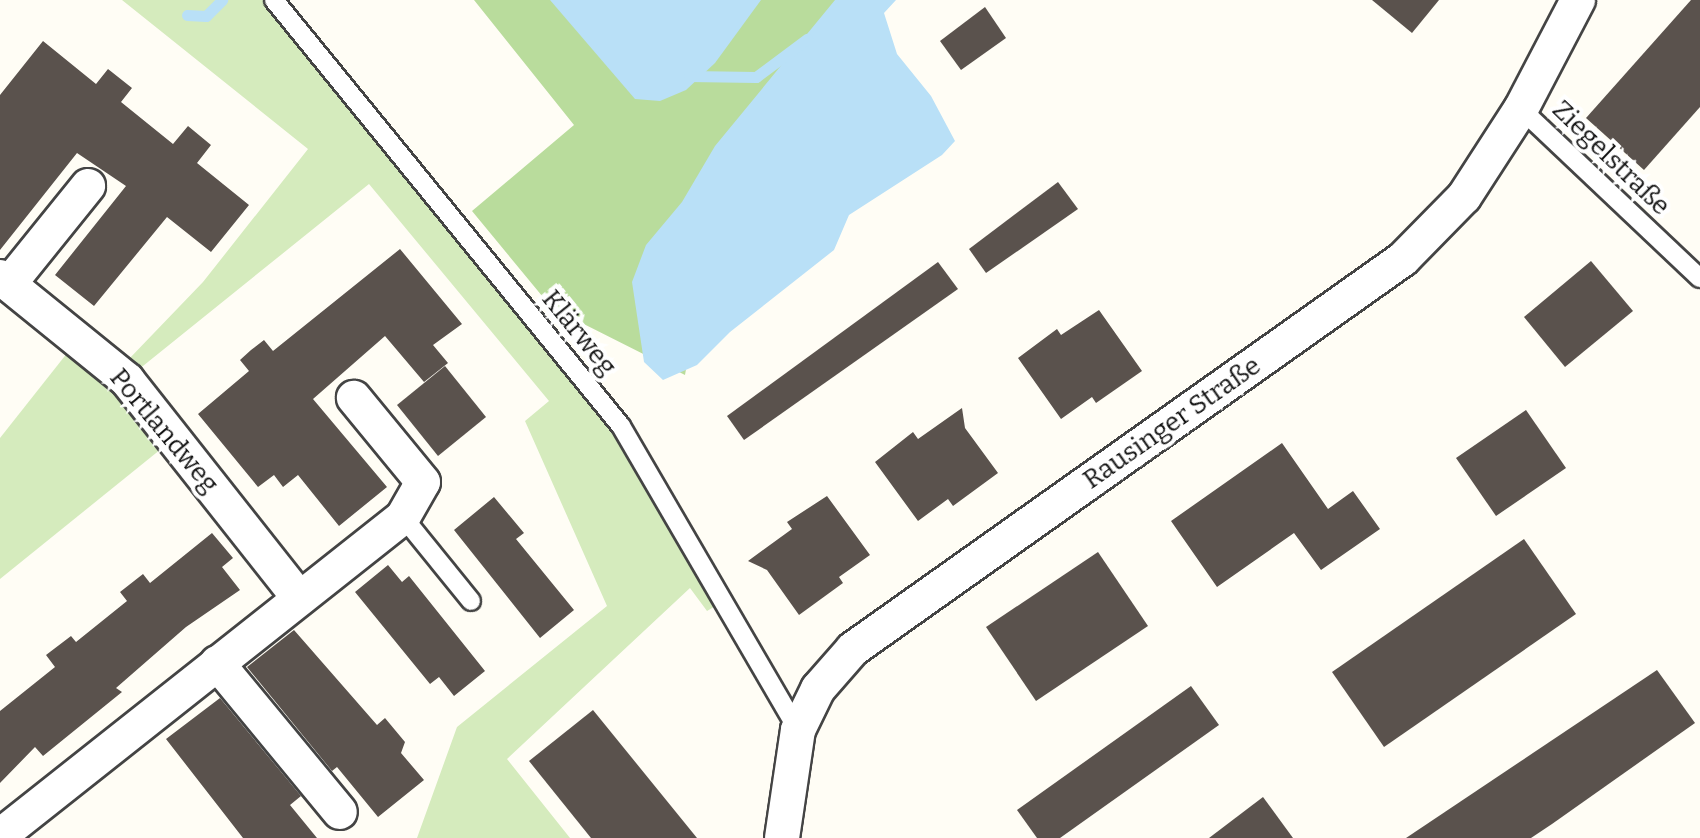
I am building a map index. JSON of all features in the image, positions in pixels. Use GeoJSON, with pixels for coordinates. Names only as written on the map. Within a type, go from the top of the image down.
{"type":"FeatureCollection","features":[{"type":"Feature","properties":{"kind":"street","name":"Rausinger Straße"},"geometry":{"type":"LineString","coordinates":[[782,838],[798,730],[818,689],[853,649],[1403,259],[1464,197],[1521,109],[1578,0]]}},
{"type":"Feature","properties":{"kind":"street","name":"Portlandweg"},"geometry":{"type":"LineString","coordinates":[[88,186],[5,280],[127,380],[299,598]]}},
{"type":"Feature","properties":{"kind":"street"},"geometry":{"type":"LineString","coordinates":[[0,836],[403,517],[423,482],[354,398]]}},
{"type":"Feature","properties":{"kind":"street"},"geometry":{"type":"LineString","coordinates":[[217,663],[340,812]]}},
{"type":"Feature","properties":{"kind":"lane","name":"Klärweg"},"geometry":{"type":"LineString","coordinates":[[274,0],[621,426],[798,730]]}},
{"type":"Feature","properties":{"kind":"lane","name":"Ziegelstraße"},"geometry":{"type":"LineString","coordinates":[[1521,109],[1700,278]]}},
{"type":"Feature","properties":{"kind":"lane"},"geometry":{"type":"LineString","coordinates":[[403,517],[471,601]]}},
{"type":"Feature","properties":{"kind":"green space"},"geometry":{"type":"Polygon","coordinates":[[[122,0],[268,0],[605,416],[717,605],[707,611],[690,588],[507,759],[570,838],[417,838],[457,727],[607,606],[525,421],[549,401],[369,184],[138,370],[128,360],[203,282],[308,149],[122,0]]]}},
{"type":"Feature","properties":{"kind":"green space"},"geometry":{"type":"Polygon","coordinates":[[[474,0],[895,0],[724,154],[685,375],[552,308],[472,211],[574,125],[474,0]]]}},
{"type":"Feature","properties":{"kind":"green space"},"geometry":{"type":"Polygon","coordinates":[[[68,352],[103,379],[161,449],[0,579],[0,438],[68,352]]]}},
{"type":"Feature","properties":{"kind":"water"},"geometry":{"type":"Polygon","coordinates":[[[550,0],[761,0],[715,63],[686,90],[660,101],[635,99],[550,0]]]}},
{"type":"Feature","properties":{"kind":"water"},"geometry":{"type":"Polygon","coordinates":[[[835,0],[896,0],[884,13],[897,54],[931,96],[955,141],[942,155],[849,215],[834,250],[730,332],[697,365],[663,380],[644,362],[632,282],[646,245],[682,202],[715,146],[835,0]]]}},
{"type":"Feature","properties":{"kind":"building"},"geometry":{"type":"Polygon","coordinates":[[[1372,0],[1439,0],[1412,33],[1372,0]]]}},
{"type":"Feature","properties":{"kind":"building"},"geometry":{"type":"Polygon","coordinates":[[[1691,0],[1700,0],[1700,107],[1644,170],[1586,118],[1691,0]]]}},
{"type":"Feature","properties":{"kind":"building"},"geometry":{"type":"Polygon","coordinates":[[[985,7],[1006,38],[961,70],[940,41],[985,7]]]}},
{"type":"Feature","properties":{"kind":"building"},"geometry":{"type":"Polygon","coordinates":[[[43,41],[96,84],[108,69],[132,88],[121,102],[173,144],[188,126],[211,145],[197,163],[249,205],[211,252],[167,217],[94,306],[55,275],[126,186],[77,153],[0,250],[0,95],[43,41]]]}},
{"type":"Feature","properties":{"kind":"building"},"geometry":{"type":"Polygon","coordinates":[[[1058,182],[1078,209],[986,273],[969,249],[1058,182]]]}},
{"type":"Feature","properties":{"kind":"building"},"geometry":{"type":"Polygon","coordinates":[[[400,249],[462,324],[433,345],[448,363],[424,382],[385,336],[313,399],[387,487],[339,526],[298,475],[283,487],[274,475],[258,487],[198,414],[249,371],[240,360],[251,350],[264,340],[273,351],[400,249]]]}},
{"type":"Feature","properties":{"kind":"building"},"geometry":{"type":"Polygon","coordinates":[[[1591,261],[1633,311],[1565,367],[1524,317],[1591,261]]]}},
{"type":"Feature","properties":{"kind":"building"},"geometry":{"type":"Polygon","coordinates":[[[938,262],[958,289],[744,440],[727,416],[938,262]]]}},
{"type":"Feature","properties":{"kind":"building"},"geometry":{"type":"Polygon","coordinates":[[[1099,310],[1142,371],[1096,403],[1092,397],[1061,419],[1018,358],[1057,329],[1061,335],[1099,310]]]}},
{"type":"Feature","properties":{"kind":"building"},"geometry":{"type":"Polygon","coordinates":[[[445,366],[486,417],[438,456],[397,405],[445,366]]]}},
{"type":"Feature","properties":{"kind":"building"},"geometry":{"type":"Polygon","coordinates":[[[962,408],[965,428],[998,473],[953,506],[948,499],[918,521],[875,462],[913,432],[918,439],[962,408]]]}},
{"type":"Feature","properties":{"kind":"building"},"geometry":{"type":"Polygon","coordinates":[[[1526,410],[1566,468],[1496,516],[1456,458],[1526,410]]]}},
{"type":"Feature","properties":{"kind":"building"},"geometry":{"type":"Polygon","coordinates":[[[1282,443],[1328,509],[1353,491],[1380,529],[1321,570],[1294,533],[1217,587],[1171,521],[1282,443]]]}},
{"type":"Feature","properties":{"kind":"building"},"geometry":{"type":"Polygon","coordinates":[[[827,496],[870,555],[839,577],[843,583],[799,615],[767,570],[748,561],[792,529],[787,522],[827,496]]]}},
{"type":"Feature","properties":{"kind":"building"},"geometry":{"type":"Polygon","coordinates":[[[494,497],[524,533],[516,539],[574,610],[540,638],[454,530],[494,497]]]}},
{"type":"Feature","properties":{"kind":"building"},"geometry":{"type":"Polygon","coordinates":[[[212,533],[233,558],[222,567],[240,590],[186,627],[116,688],[122,692],[43,756],[35,747],[0,783],[0,711],[55,667],[46,655],[71,636],[76,642],[127,601],[120,592],[143,574],[150,583],[212,533]]]}},
{"type":"Feature","properties":{"kind":"building"},"geometry":{"type":"Polygon","coordinates":[[[1524,539],[1576,614],[1384,747],[1332,672],[1524,539]]]}},
{"type":"Feature","properties":{"kind":"building"},"geometry":{"type":"Polygon","coordinates":[[[1098,552],[1148,626],[1036,701],[986,627],[1098,552]]]}},
{"type":"Feature","properties":{"kind":"building"},"geometry":{"type":"Polygon","coordinates":[[[388,565],[402,582],[409,576],[485,671],[454,696],[439,677],[430,684],[355,592],[388,565]]]}},
{"type":"Feature","properties":{"kind":"building"},"geometry":{"type":"Polygon","coordinates":[[[294,630],[377,725],[385,718],[405,742],[401,753],[424,780],[378,817],[337,767],[332,771],[247,667],[294,630]]]}},
{"type":"Feature","properties":{"kind":"building"},"geometry":{"type":"Polygon","coordinates":[[[1657,670],[1695,723],[1552,824],[1531,838],[1406,838],[1657,670]]]}},
{"type":"Feature","properties":{"kind":"building"},"geometry":{"type":"Polygon","coordinates":[[[1191,686],[1219,725],[1060,838],[1037,838],[1017,810],[1191,686]]]}},
{"type":"Feature","properties":{"kind":"building"},"geometry":{"type":"Polygon","coordinates":[[[220,698],[301,796],[290,805],[317,838],[243,838],[166,739],[220,698]]]}},
{"type":"Feature","properties":{"kind":"building"},"geometry":{"type":"Polygon","coordinates":[[[593,710],[697,838],[591,838],[529,761],[593,710]]]}},
{"type":"Feature","properties":{"kind":"building"},"geometry":{"type":"Polygon","coordinates":[[[1263,797],[1293,838],[1209,838],[1263,797]]]}},
{"type":"Feature","properties":{"kind":"waterway"},"geometry":{"type":"LineString","coordinates":[[187,15],[206,16],[222,0]]}},
{"type":"Feature","properties":{"kind":"waterway"},"geometry":{"type":"LineString","coordinates":[[689,76],[756,77],[807,39]]}}]}
